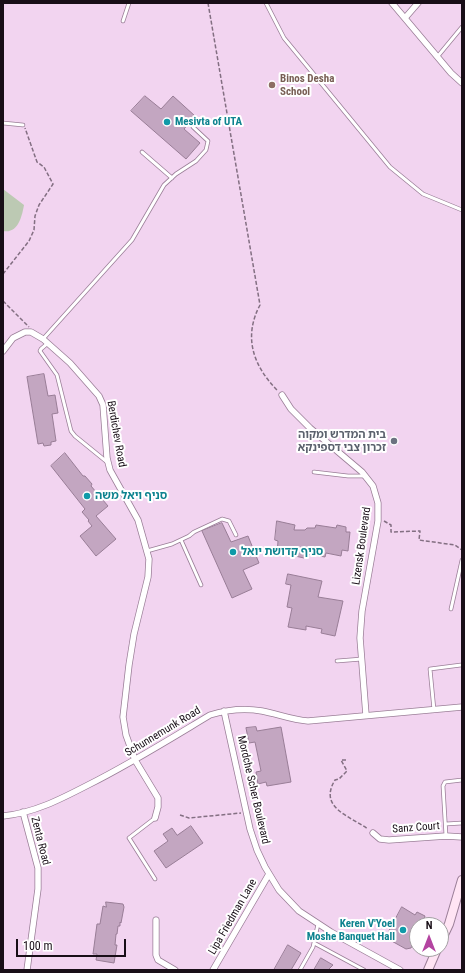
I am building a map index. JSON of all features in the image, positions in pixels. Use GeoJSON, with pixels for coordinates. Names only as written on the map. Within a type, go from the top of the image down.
{"type":"FeatureCollection","features":[{"type":"Feature","properties":{"kind":"street"},"geometry":{"type":"LineString","coordinates":[[392,3],[451,73],[462,83]]}},
{"type":"Feature","properties":{"kind":"street"},"geometry":{"type":"LineString","coordinates":[[406,18],[418,3]]}},
{"type":"Feature","properties":{"kind":"street"},"geometry":{"type":"LineString","coordinates":[[3,351],[13,338],[25,332],[31,332]]}},
{"type":"Feature","properties":{"kind":"street","name":"Berdichev Road"},"geometry":{"type":"LineString","coordinates":[[31,332],[70,363],[99,396],[103,405],[110,470],[138,520],[147,551],[149,559],[148,577],[134,634],[129,665],[124,717],[126,735],[135,760],[158,798],[158,807],[155,818]]}},
{"type":"Feature","properties":{"kind":"street","name":"Lizensk Boulevard"},"geometry":{"type":"LineString","coordinates":[[282,395],[291,409],[310,428],[362,472],[372,486],[378,503],[378,521],[362,611],[360,638],[366,715]]}},
{"type":"Feature","properties":{"kind":"street","name":"Schunnemunk Road"},"geometry":{"type":"LineString","coordinates":[[3,816],[45,806],[64,798],[135,760],[210,715],[224,711],[258,710],[296,720],[308,721],[462,707]]}},
{"type":"Feature","properties":{"kind":"street","name":"Mordche Scher Boulevard"},"geometry":{"type":"LineString","coordinates":[[224,711],[257,850],[279,890],[299,911],[318,924],[400,970]]}},
{"type":"Feature","properties":{"kind":"street","name":"Zenta Road"},"geometry":{"type":"LineString","coordinates":[[23,812],[38,868],[38,889],[27,970]]}},
{"type":"Feature","properties":{"kind":"street","name":"Sanz Court"},"geometry":{"type":"LineString","coordinates":[[373,833],[380,839],[389,840],[446,836],[462,837]]}},
{"type":"Feature","properties":{"kind":"street","name":"Lipa Friedman Lane"},"geometry":{"type":"LineString","coordinates":[[213,970],[269,874]]}},
{"type":"Feature","properties":{"kind":"street"},"geometry":{"type":"LineString","coordinates":[[449,924],[462,880]]}},
{"type":"Feature","properties":{"kind":"street"},"geometry":{"type":"LineString","coordinates":[[156,920],[156,955],[158,960],[175,970]]}},
{"type":"Feature","properties":{"kind":"street"},"geometry":{"type":"LineString","coordinates":[[428,970],[434,957]]}},
{"type":"Feature","properties":{"kind":"lane"},"geometry":{"type":"LineString","coordinates":[[123,21],[129,3]]}},
{"type":"Feature","properties":{"kind":"lane"},"geometry":{"type":"LineString","coordinates":[[266,3],[284,38],[390,166],[423,194],[462,210]]}},
{"type":"Feature","properties":{"kind":"lane"},"geometry":{"type":"LineString","coordinates":[[438,56],[462,27]]}},
{"type":"Feature","properties":{"kind":"lane"},"geometry":{"type":"LineString","coordinates":[[3,123],[23,125]]}},
{"type":"Feature","properties":{"kind":"lane"},"geometry":{"type":"LineString","coordinates":[[109,464],[71,431],[57,375],[40,351],[45,342],[132,240],[164,185],[196,161],[206,150],[208,141],[193,127]]}},
{"type":"Feature","properties":{"kind":"lane"},"geometry":{"type":"LineString","coordinates":[[142,152],[172,178]]}},
{"type":"Feature","properties":{"kind":"lane"},"geometry":{"type":"LineString","coordinates":[[314,472],[348,476],[365,476]]}},
{"type":"Feature","properties":{"kind":"lane"},"geometry":{"type":"LineString","coordinates":[[147,551],[172,544],[222,519],[229,521],[236,535]]}},
{"type":"Feature","properties":{"kind":"lane"},"geometry":{"type":"LineString","coordinates":[[181,540],[201,585]]}},
{"type":"Feature","properties":{"kind":"lane"},"geometry":{"type":"LineString","coordinates":[[451,609],[462,560]]}},
{"type":"Feature","properties":{"kind":"lane"},"geometry":{"type":"LineString","coordinates":[[337,661],[362,659]]}},
{"type":"Feature","properties":{"kind":"lane"},"geometry":{"type":"LineString","coordinates":[[434,710],[430,669],[461,665]]}},
{"type":"Feature","properties":{"kind":"lane"},"geometry":{"type":"LineString","coordinates":[[446,836],[443,786],[445,782],[462,780]]}},
{"type":"Feature","properties":{"kind":"lane"},"geometry":{"type":"LineString","coordinates":[[155,818],[129,838],[155,878]]}},
{"type":"Feature","properties":{"kind":"lane"},"geometry":{"type":"LineString","coordinates":[[446,824],[462,823]]}},
{"type":"Feature","properties":{"kind":"lane"},"geometry":{"type":"LineString","coordinates":[[300,970],[313,947],[318,924]]}},
{"type":"Feature","properties":{"kind":"lane"},"geometry":{"type":"LineString","coordinates":[[314,943],[364,970]]}},
{"type":"Feature","properties":{"kind":"path"},"geometry":{"type":"LineString","coordinates":[[208,3],[260,305],[252,322],[251,344],[254,356],[259,366],[269,382],[282,395]]}},
{"type":"Feature","properties":{"kind":"path"},"geometry":{"type":"LineString","coordinates":[[3,274],[29,241],[34,230],[35,216],[39,205],[53,184],[44,167],[37,162],[23,125]]}},
{"type":"Feature","properties":{"kind":"path"},"geometry":{"type":"LineString","coordinates":[[3,301],[28,324],[31,332]]}},
{"type":"Feature","properties":{"kind":"path"},"geometry":{"type":"LineString","coordinates":[[378,521],[386,521],[391,525],[391,532],[420,531],[419,540],[455,545],[462,550]]}},
{"type":"Feature","properties":{"kind":"path"},"geometry":{"type":"LineString","coordinates":[[346,760],[342,760],[347,771],[339,779],[335,780],[330,788],[331,801],[337,810],[373,833]]}},
{"type":"Feature","properties":{"kind":"path"},"geometry":{"type":"LineString","coordinates":[[180,815],[189,818],[247,812]]}},
{"type":"Feature","properties":{"kind":"green space"},"geometry":{"type":"Polygon","coordinates":[[[3,189],[24,205],[16,227],[8,231],[3,231],[3,189]]]}},
{"type":"Feature","properties":{"kind":"building","name":"Mesivta of UTA"},"geometry":{"type":"Polygon","coordinates":[[[145,96],[161,109],[173,96],[195,116],[184,129],[200,143],[186,159],[131,111],[145,96]]]}},
{"type":"Feature","properties":{"kind":"building"},"geometry":{"type":"Polygon","coordinates":[[[44,374],[48,396],[55,395],[58,413],[52,414],[56,441],[51,442],[51,445],[44,446],[43,443],[38,444],[27,377],[44,374]]]}},
{"type":"Feature","properties":{"kind":"building","name":"סניף ויאל משה"},"geometry":{"type":"Polygon","coordinates":[[[65,453],[83,476],[85,476],[92,484],[91,486],[108,506],[96,516],[116,539],[96,556],[80,536],[92,526],[82,512],[85,509],[51,466],[65,453]]]}},
{"type":"Feature","properties":{"kind":"building"},"geometry":{"type":"Polygon","coordinates":[[[277,521],[295,525],[294,530],[315,528],[316,525],[336,528],[337,525],[346,527],[346,532],[350,532],[348,551],[342,550],[341,556],[326,553],[325,557],[304,553],[304,558],[295,556],[296,554],[277,554],[278,541],[275,540],[277,521]]]}},
{"type":"Feature","properties":{"kind":"building","name":"סניף קדושת יואל"},"geometry":{"type":"Polygon","coordinates":[[[222,523],[231,542],[248,536],[259,563],[243,570],[252,589],[232,598],[202,531],[222,523]]]}},
{"type":"Feature","properties":{"kind":"building"},"geometry":{"type":"Polygon","coordinates":[[[288,574],[322,581],[318,597],[343,601],[335,636],[321,633],[322,629],[306,626],[306,630],[288,627],[292,608],[287,607],[291,585],[286,584],[288,574]]]}},
{"type":"Feature","properties":{"kind":"building"},"geometry":{"type":"Polygon","coordinates":[[[256,727],[257,731],[281,727],[291,782],[267,786],[266,782],[258,784],[256,772],[261,771],[255,742],[249,743],[246,728],[256,727]]]}},
{"type":"Feature","properties":{"kind":"building"},"geometry":{"type":"Polygon","coordinates":[[[191,826],[203,843],[166,868],[154,851],[168,841],[163,834],[172,828],[177,835],[191,826]]]}},
{"type":"Feature","properties":{"kind":"building"},"geometry":{"type":"Polygon","coordinates":[[[106,902],[123,904],[124,907],[121,923],[120,922],[120,926],[118,926],[116,934],[115,945],[117,945],[114,963],[96,960],[97,954],[93,954],[97,924],[100,924],[103,906],[106,907],[106,902]]]}},
{"type":"Feature","properties":{"kind":"building","name":"Keren V'Yoel Moshe Banquet Hall"},"geometry":{"type":"Polygon","coordinates":[[[402,907],[415,915],[417,912],[425,916],[409,917],[409,948],[406,949],[388,939],[387,935],[402,907]]]}},
{"type":"Feature","properties":{"kind":"building"},"geometry":{"type":"Polygon","coordinates":[[[288,945],[301,953],[291,970],[274,970],[288,945]]]}},
{"type":"Feature","properties":{"kind":"building"},"geometry":{"type":"Polygon","coordinates":[[[321,958],[333,965],[328,970],[314,970],[321,958]]]}},
{"type":"Feature","properties":{"kind":"place","name":"Binos Desha School"},"geometry":{"type":"Point","coordinates":[272,85]}},
{"type":"Feature","properties":{"kind":"place","name":"Mesivta of UTA"},"geometry":{"type":"Point","coordinates":[167,122]}},
{"type":"Feature","properties":{"kind":"place","name":"בית המדרש ומקוה זכרון צבי דספינקא"},"geometry":{"type":"Point","coordinates":[394,441]}},
{"type":"Feature","properties":{"kind":"place","name":"סניף ויאל משה"},"geometry":{"type":"Point","coordinates":[87,496]}},
{"type":"Feature","properties":{"kind":"place","name":"סניף קדושת יואל"},"geometry":{"type":"Point","coordinates":[233,552]}},
{"type":"Feature","properties":{"kind":"place","name":"Keren V'Yoel Moshe Banquet Hall"},"geometry":{"type":"Point","coordinates":[403,930]}}]}
